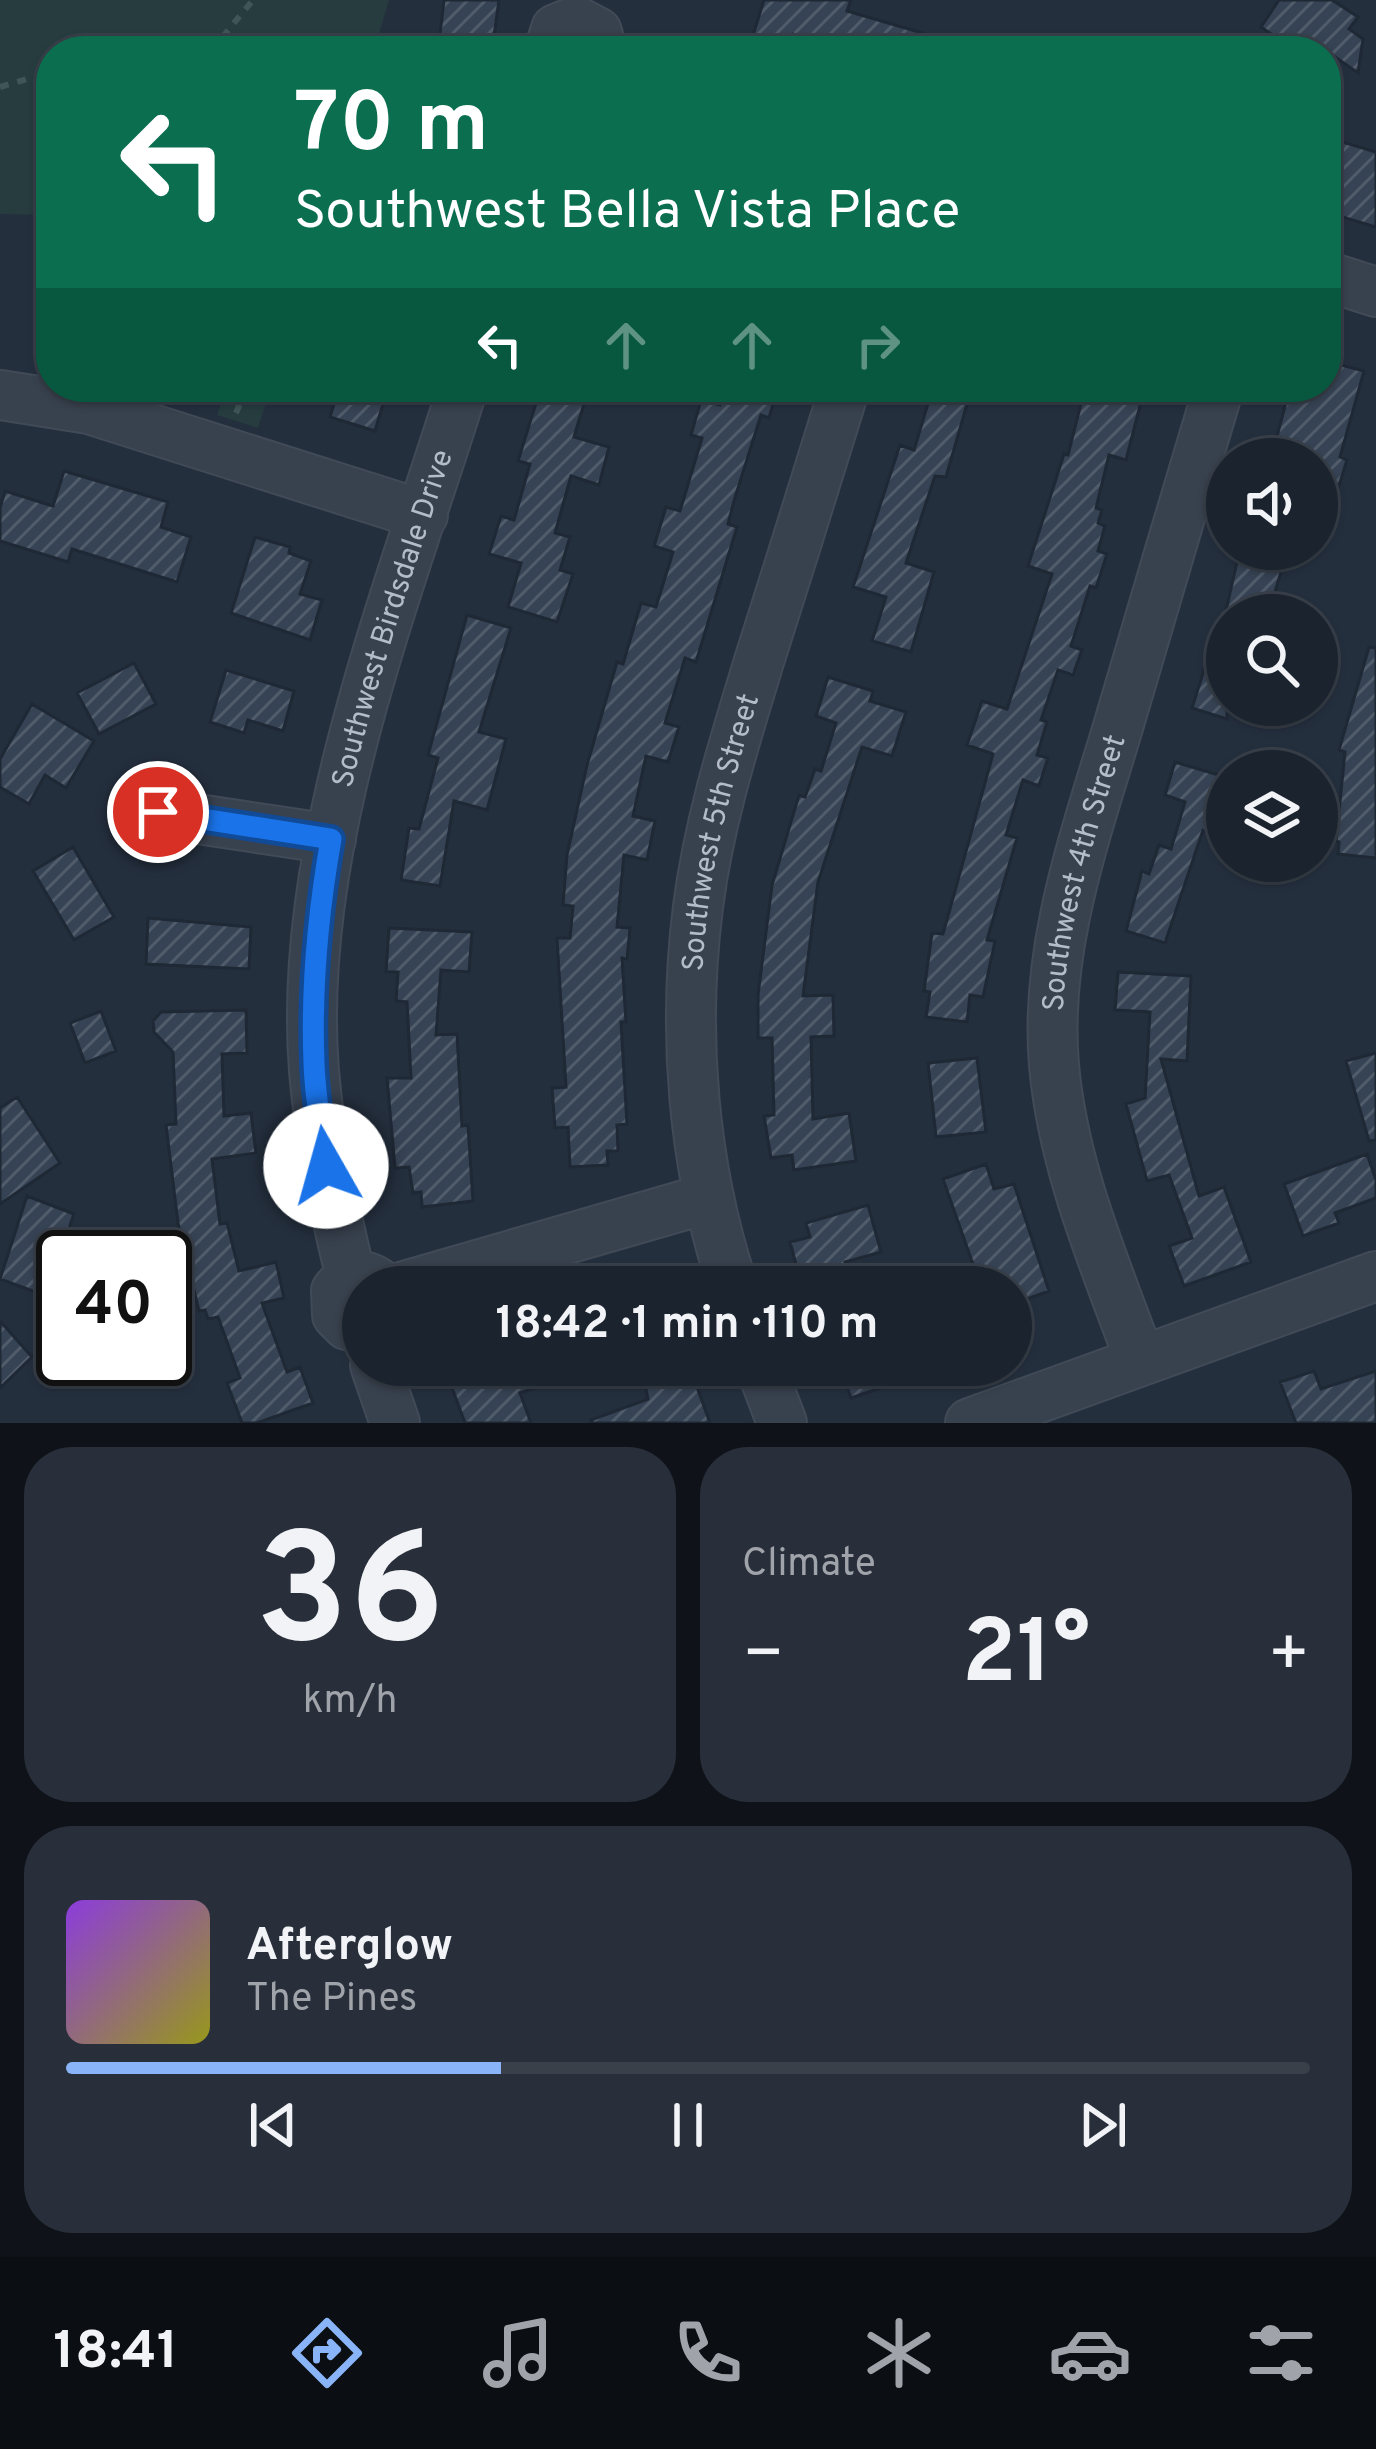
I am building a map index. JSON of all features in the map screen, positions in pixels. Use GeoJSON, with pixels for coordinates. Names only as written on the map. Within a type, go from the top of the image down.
{"type":"FeatureCollection","features":[{"type":"Feature","properties":{"kind":"street"},"geometry":{"type":"LineString","coordinates":[[1341,281],[1376,292]]}},
{"type":"Feature","properties":{"kind":"street"},"geometry":{"type":"LineString","coordinates":[[0,395],[36,401]]}},
{"type":"Feature","properties":{"kind":"street"},"geometry":{"type":"LineString","coordinates":[[44,402],[89,409],[423,515]]}},
{"type":"Feature","properties":{"kind":"street","name":"Southwest Birdsdale Drive"},"geometry":{"type":"LineString","coordinates":[[360,1266],[331,1197],[314,1069],[317,950],[331,839],[353,739],[458,402]]}},
{"type":"Feature","properties":{"kind":"street","name":"Southwest 5th Street"},"geometry":{"type":"LineString","coordinates":[[728,1266],[709,1198],[692,1063],[698,908],[723,779],[840,402]]}},
{"type":"Feature","properties":{"kind":"street","name":"Southwest 4th Street"},"geometry":{"type":"LineString","coordinates":[[1141,1360],[1087,1216],[1064,1139],[1052,1021],[1059,943],[1072,884],[1215,402]]}},
{"type":"Feature","properties":{"kind":"street"},"geometry":{"type":"LineString","coordinates":[[158,812],[331,839]]}},
{"type":"Feature","properties":{"kind":"street"},"geometry":{"type":"LineString","coordinates":[[474,1266],[709,1198]]}},
{"type":"Feature","properties":{"kind":"street"},"geometry":{"type":"LineString","coordinates":[[970,1423],[1376,1276]]}},
{"type":"Feature","properties":{"kind":"street","name":"Southwest Birdsdale Drive"},"geometry":{"type":"LineString","coordinates":[[342,1290],[337,1291],[334,1307],[342,1321]]}},
{"type":"Feature","properties":{"kind":"street"},"geometry":{"type":"LineString","coordinates":[[382,1386],[395,1423]]}},
{"type":"Feature","properties":{"kind":"street"},"geometry":{"type":"LineString","coordinates":[[768,1386],[782,1423]]}},
{"type":"Feature","properties":{"kind":"path"},"geometry":{"type":"LineString","coordinates":[[223,36],[253,0]]}},
{"type":"Feature","properties":{"kind":"path"},"geometry":{"type":"LineString","coordinates":[[0,87],[36,76]]}},
{"type":"Feature","properties":{"kind":"green space"},"geometry":{"type":"Polygon","coordinates":[[[0,0],[389,0],[378,36],[36,36],[36,215],[0,214],[0,0]]]}},
{"type":"Feature","properties":{"kind":"green space"},"geometry":{"type":"Polygon","coordinates":[[[221,402],[266,402],[258,428],[217,415],[221,402]]]}},
{"type":"Feature","properties":{"kind":"building"},"geometry":{"type":"Polygon","coordinates":[[[444,0],[499,0],[494,36],[440,36],[444,0]]]}},
{"type":"Feature","properties":{"kind":"building"},"geometry":{"type":"Polygon","coordinates":[[[764,0],[851,0],[847,11],[933,36],[793,34],[753,35],[764,0]]]}},
{"type":"Feature","properties":{"kind":"building"},"geometry":{"type":"Polygon","coordinates":[[[1279,0],[1332,0],[1358,17],[1349,29],[1363,39],[1358,73],[1341,61],[1341,36],[1274,36],[1261,27],[1279,0]]]}},
{"type":"Feature","properties":{"kind":"building"},"geometry":{"type":"Polygon","coordinates":[[[1341,142],[1376,152],[1376,227],[1341,216],[1341,142]]]}},
{"type":"Feature","properties":{"kind":"building"},"geometry":{"type":"Polygon","coordinates":[[[1341,365],[1364,371],[1340,457],[1347,460],[1338,489],[1338,438],[1277,438],[1286,402],[1341,402],[1341,365]]]}},
{"type":"Feature","properties":{"kind":"building"},"geometry":{"type":"Polygon","coordinates":[[[334,402],[384,402],[375,431],[330,417],[334,402]]]}},
{"type":"Feature","properties":{"kind":"building"},"geometry":{"type":"Polygon","coordinates":[[[536,402],[584,402],[574,437],[609,447],[599,485],[571,476],[555,533],[570,537],[560,570],[573,574],[557,622],[508,607],[521,563],[489,554],[501,516],[514,520],[530,464],[518,461],[536,402]]]}},
{"type":"Feature","properties":{"kind":"building"},"geometry":{"type":"Polygon","coordinates":[[[700,402],[774,402],[769,418],[761,415],[734,501],[728,524],[737,527],[696,662],[685,658],[665,723],[679,727],[668,762],[646,756],[633,816],[655,821],[647,860],[624,855],[617,927],[630,928],[627,959],[622,958],[626,1022],[621,1022],[627,1124],[617,1125],[618,1151],[607,1151],[608,1165],[570,1167],[568,1127],[555,1128],[552,1088],[566,1087],[557,938],[570,938],[573,906],[563,905],[567,855],[617,662],[623,664],[641,603],[656,607],[673,552],[654,546],[666,507],[680,511],[702,438],[691,435],[700,402]]]}},
{"type":"Feature","properties":{"kind":"building"},"geometry":{"type":"Polygon","coordinates":[[[928,402],[968,402],[946,477],[935,476],[906,563],[934,572],[911,652],[872,641],[886,597],[853,587],[900,445],[914,450],[928,402]]]}},
{"type":"Feature","properties":{"kind":"building"},"geometry":{"type":"Polygon","coordinates":[[[1081,402],[1141,402],[1126,460],[1109,455],[1096,508],[1102,510],[1098,523],[1105,526],[1098,551],[1107,554],[1096,588],[1090,586],[1071,646],[1082,650],[1073,675],[1058,670],[1041,720],[1047,722],[1037,755],[1048,758],[1039,786],[1023,780],[1006,835],[1017,838],[987,940],[995,941],[983,997],[970,995],[967,1022],[926,1017],[930,992],[924,991],[932,933],[943,934],[993,754],[967,745],[982,701],[1007,709],[1052,574],[1028,566],[1064,454],[1068,455],[1081,402]]]}},
{"type":"Feature","properties":{"kind":"building"},"geometry":{"type":"Polygon","coordinates":[[[64,471],[168,502],[161,527],[191,537],[177,582],[72,549],[68,562],[0,541],[5,491],[53,506],[64,471]]]}},
{"type":"Feature","properties":{"kind":"building"},"geometry":{"type":"Polygon","coordinates":[[[255,537],[290,547],[289,553],[311,561],[300,594],[322,600],[310,640],[231,613],[255,537]]]}},
{"type":"Feature","properties":{"kind":"building"},"geometry":{"type":"Polygon","coordinates":[[[1235,570],[1282,570],[1274,594],[1230,594],[1235,570]]]}},
{"type":"Feature","properties":{"kind":"building"},"geometry":{"type":"Polygon","coordinates":[[[467,615],[511,628],[479,732],[506,739],[487,810],[454,801],[440,886],[401,880],[409,828],[419,829],[438,758],[428,755],[467,615]]]}},
{"type":"Feature","properties":{"kind":"building"},"geometry":{"type":"Polygon","coordinates":[[[1369,647],[1376,648],[1376,858],[1338,854],[1345,752],[1339,750],[1369,647]]]}},
{"type":"Feature","properties":{"kind":"building"},"geometry":{"type":"Polygon","coordinates":[[[134,663],[156,704],[99,734],[77,693],[134,663]]]}},
{"type":"Feature","properties":{"kind":"building"},"geometry":{"type":"Polygon","coordinates":[[[1206,664],[1206,712],[1192,708],[1206,664]]]}},
{"type":"Feature","properties":{"kind":"building"},"geometry":{"type":"Polygon","coordinates":[[[226,670],[294,691],[283,731],[248,720],[244,733],[210,722],[226,670]]]}},
{"type":"Feature","properties":{"kind":"building"},"geometry":{"type":"Polygon","coordinates":[[[828,677],[873,691],[870,701],[906,712],[892,756],[862,747],[818,882],[803,996],[833,995],[834,1036],[811,1037],[813,1119],[849,1113],[856,1161],[794,1170],[792,1155],[771,1158],[764,1116],[774,1115],[772,1038],[758,1038],[758,995],[772,885],[799,795],[805,797],[815,769],[821,771],[836,723],[816,716],[828,677]]]}},
{"type":"Feature","properties":{"kind":"building"},"geometry":{"type":"Polygon","coordinates":[[[32,704],[94,741],[66,788],[45,775],[29,804],[0,787],[0,759],[32,704]]]}},
{"type":"Feature","properties":{"kind":"building"},"geometry":{"type":"Polygon","coordinates":[[[1175,762],[1206,771],[1206,831],[1165,943],[1126,931],[1142,871],[1149,874],[1159,845],[1171,849],[1185,802],[1165,795],[1175,762]]]}},
{"type":"Feature","properties":{"kind":"building"},"geometry":{"type":"Polygon","coordinates":[[[73,847],[114,917],[74,940],[33,871],[73,847]]]}},
{"type":"Feature","properties":{"kind":"building"},"geometry":{"type":"Polygon","coordinates":[[[148,918],[251,927],[249,969],[146,964],[148,918]]]}},
{"type":"Feature","properties":{"kind":"building"},"geometry":{"type":"Polygon","coordinates":[[[389,928],[472,932],[469,972],[441,970],[436,1035],[457,1034],[462,1126],[468,1125],[473,1201],[422,1207],[421,1192],[413,1193],[409,1167],[395,1168],[387,1078],[411,1078],[407,1002],[396,1001],[398,972],[386,972],[389,928]]]}},
{"type":"Feature","properties":{"kind":"building"},"geometry":{"type":"Polygon","coordinates":[[[1118,972],[1191,976],[1187,1061],[1161,1059],[1199,1196],[1224,1187],[1251,1262],[1184,1286],[1169,1246],[1192,1238],[1169,1175],[1147,1181],[1126,1104],[1145,1098],[1150,1012],[1115,1010],[1118,972]]]}},
{"type":"Feature","properties":{"kind":"building"},"geometry":{"type":"Polygon","coordinates":[[[246,1010],[247,1053],[222,1054],[224,1116],[251,1113],[256,1153],[212,1159],[220,1224],[227,1223],[239,1271],[276,1262],[284,1298],[262,1303],[287,1372],[300,1367],[313,1403],[257,1423],[242,1423],[227,1383],[240,1378],[218,1317],[208,1319],[205,1310],[199,1311],[192,1282],[192,1230],[180,1230],[178,1223],[166,1125],[176,1124],[173,1052],[154,1032],[153,1021],[161,1012],[246,1010]]]}},
{"type":"Feature","properties":{"kind":"building"},"geometry":{"type":"Polygon","coordinates":[[[101,1011],[116,1051],[85,1063],[70,1023],[101,1011]]]}},
{"type":"Feature","properties":{"kind":"building"},"geometry":{"type":"Polygon","coordinates":[[[1376,1053],[1376,1140],[1369,1141],[1346,1061],[1376,1053]]]}},
{"type":"Feature","properties":{"kind":"building"},"geometry":{"type":"Polygon","coordinates":[[[977,1058],[986,1132],[936,1137],[928,1063],[977,1058]]]}},
{"type":"Feature","properties":{"kind":"building"},"geometry":{"type":"Polygon","coordinates":[[[17,1097],[60,1163],[0,1204],[0,1108],[17,1097]]]}},
{"type":"Feature","properties":{"kind":"building"},"geometry":{"type":"Polygon","coordinates":[[[1367,1154],[1376,1180],[1376,1198],[1335,1213],[1339,1223],[1303,1236],[1284,1184],[1367,1154]]]}},
{"type":"Feature","properties":{"kind":"building"},"geometry":{"type":"Polygon","coordinates":[[[986,1164],[994,1189],[1014,1184],[1049,1291],[1032,1297],[1032,1266],[974,1266],[943,1179],[986,1164]]]}},
{"type":"Feature","properties":{"kind":"building"},"geometry":{"type":"Polygon","coordinates":[[[27,1196],[74,1214],[69,1228],[76,1230],[36,1230],[36,1292],[0,1279],[27,1196]]]}},
{"type":"Feature","properties":{"kind":"building"},"geometry":{"type":"Polygon","coordinates":[[[868,1205],[881,1252],[845,1262],[846,1266],[796,1266],[790,1242],[810,1237],[806,1223],[868,1205]]]}},
{"type":"Feature","properties":{"kind":"building"},"geometry":{"type":"Polygon","coordinates":[[[0,1321],[32,1357],[0,1388],[0,1321]]]}},
{"type":"Feature","properties":{"kind":"building"},"geometry":{"type":"Polygon","coordinates":[[[1314,1371],[1321,1389],[1376,1371],[1376,1423],[1296,1423],[1280,1382],[1314,1371]]]}},
{"type":"Feature","properties":{"kind":"building"},"geometry":{"type":"Polygon","coordinates":[[[451,1386],[540,1386],[520,1393],[531,1423],[465,1423],[451,1386]]]}},
{"type":"Feature","properties":{"kind":"building"},"geometry":{"type":"Polygon","coordinates":[[[645,1386],[697,1386],[710,1423],[592,1423],[648,1399],[645,1386]]]}},
{"type":"Feature","properties":{"kind":"building"},"geometry":{"type":"Polygon","coordinates":[[[847,1386],[886,1386],[851,1398],[847,1386]]]}},
{"type":"Feature","properties":{"kind":"route"},"geometry":{"type":"LineString","coordinates":[[158,812],[331,839],[314,1006],[314,1069],[326,1166]]}}]}
